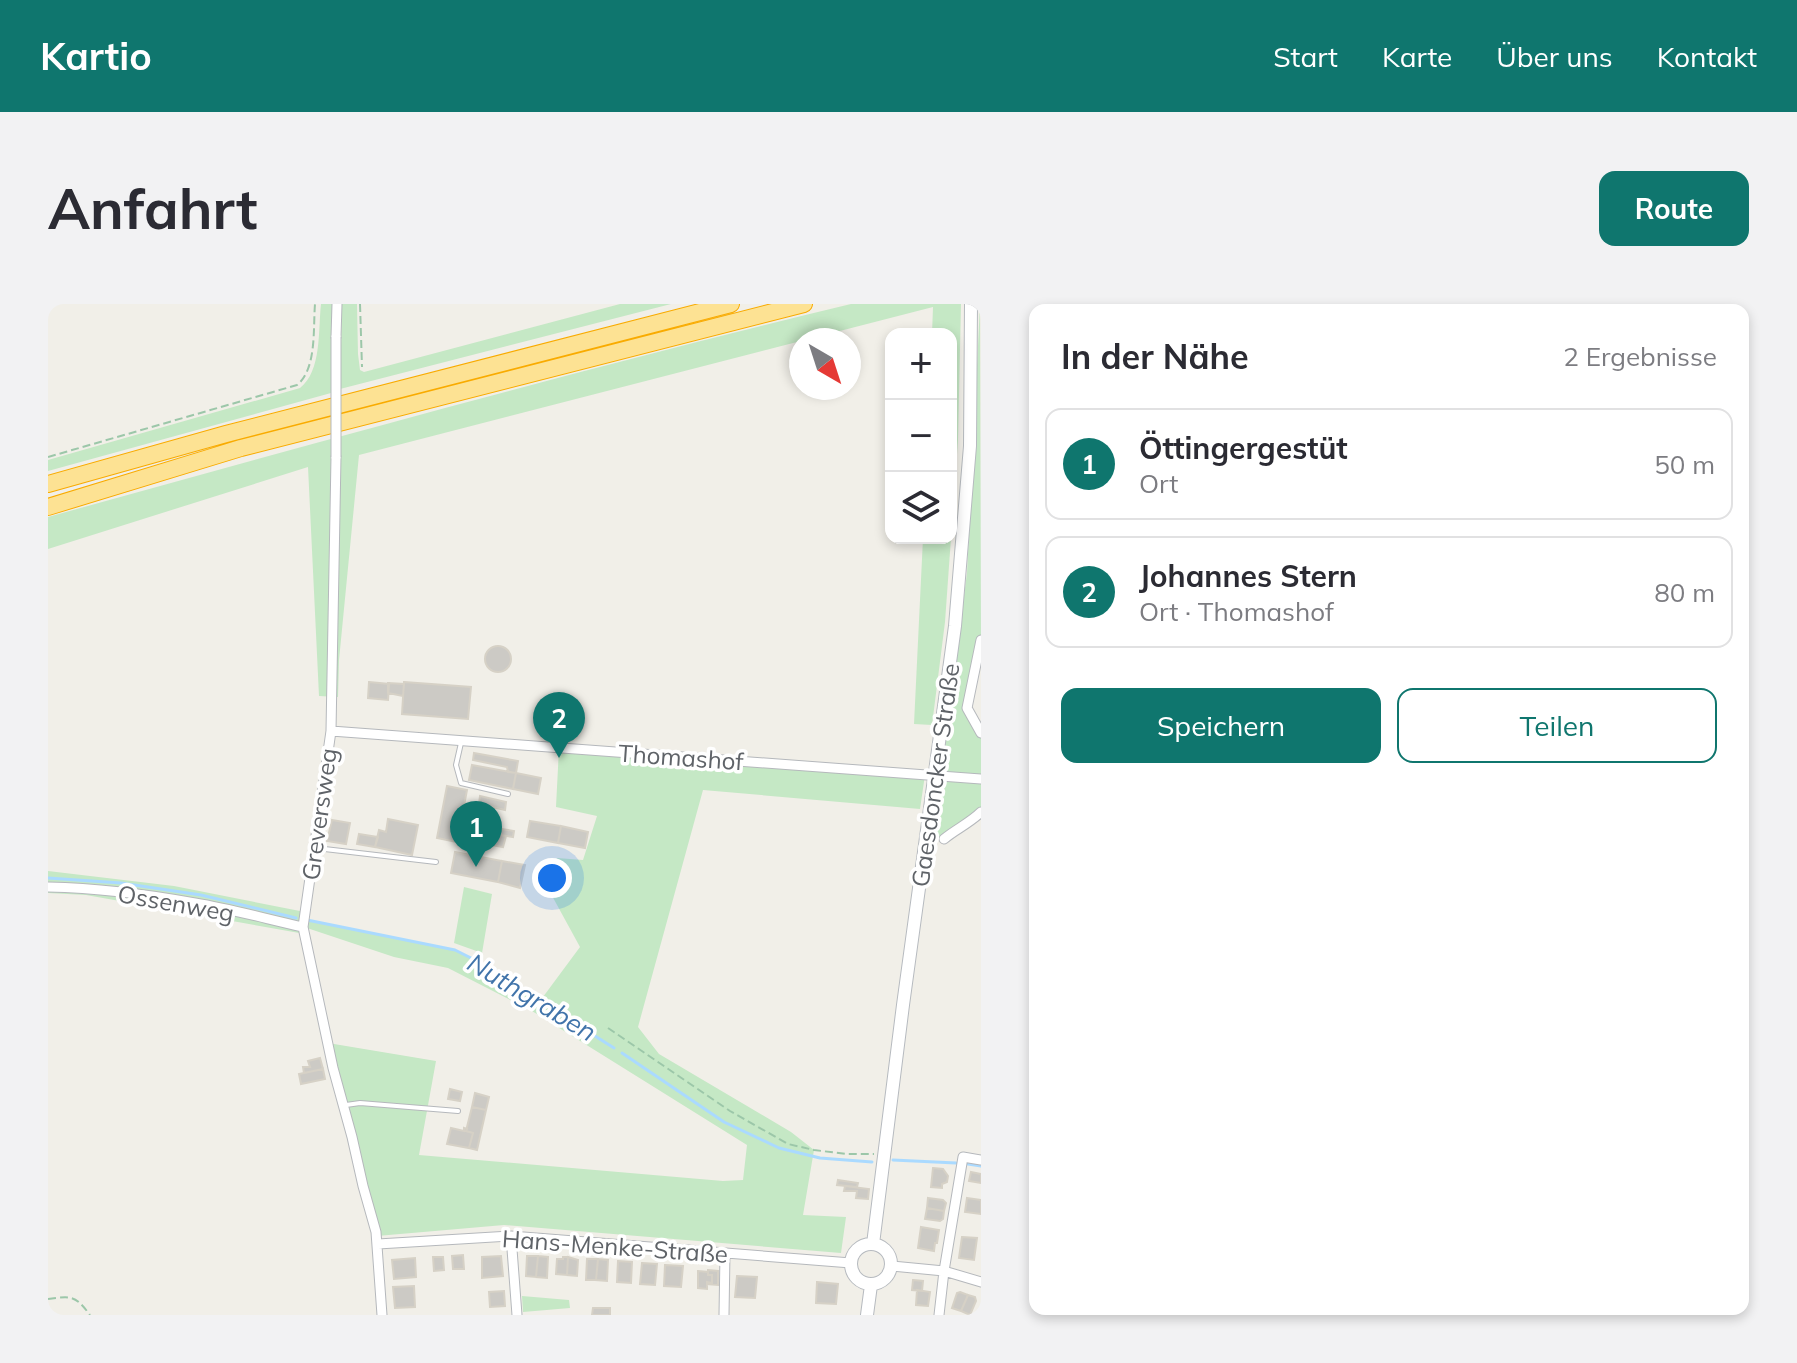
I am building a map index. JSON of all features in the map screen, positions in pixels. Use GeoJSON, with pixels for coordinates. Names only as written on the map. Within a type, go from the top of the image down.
{"type":"FeatureCollection","features":[{"type":"Feature","properties":{"kind":"highway"},"geometry":{"type":"LineString","coordinates":[[48,484],[226,434],[731,304]]}},
{"type":"Feature","properties":{"kind":"highway"},"geometry":{"type":"LineString","coordinates":[[48,507],[256,444],[804,304]]}},
{"type":"Feature","properties":{"kind":"main road","name":"Gaesdoncker Straße"},"geometry":{"type":"LineString","coordinates":[[873,1244],[955,626],[970,446],[971,304]]}},
{"type":"Feature","properties":{"kind":"main road"},"geometry":{"type":"LineString","coordinates":[[873,1244],[885,1249],[892,1266],[882,1282],[871,1285],[858,1280],[851,1263],[861,1247],[873,1244]]}},
{"type":"Feature","properties":{"kind":"main road"},"geometry":{"type":"LineString","coordinates":[[867,1315],[871,1285]]}},
{"type":"Feature","properties":{"kind":"street","name":"Greversweg"},"geometry":{"type":"LineString","coordinates":[[337,304],[331,731],[303,927],[333,1068],[378,1244],[382,1315]]}},
{"type":"Feature","properties":{"kind":"street"},"geometry":{"type":"LineString","coordinates":[[981,640],[967,708],[981,733]]}},
{"type":"Feature","properties":{"kind":"street","name":"Thomashof"},"geometry":{"type":"LineString","coordinates":[[331,731],[981,779]]}},
{"type":"Feature","properties":{"kind":"street"},"geometry":{"type":"LineString","coordinates":[[944,839],[970,823],[981,812]]}},
{"type":"Feature","properties":{"kind":"street","name":"Ossenweg"},"geometry":{"type":"LineString","coordinates":[[48,887],[160,897],[303,927]]}},
{"type":"Feature","properties":{"kind":"street"},"geometry":{"type":"LineString","coordinates":[[939,1315],[963,1157],[981,1160]]}},
{"type":"Feature","properties":{"kind":"street"},"geometry":{"type":"LineString","coordinates":[[511,1236],[517,1315]]}},
{"type":"Feature","properties":{"kind":"street","name":"Hans-Menke-Straße"},"geometry":{"type":"LineString","coordinates":[[378,1244],[511,1236],[851,1263]]}},
{"type":"Feature","properties":{"kind":"street"},"geometry":{"type":"LineString","coordinates":[[724,1315],[725,1253]]}},
{"type":"Feature","properties":{"kind":"street"},"geometry":{"type":"LineString","coordinates":[[892,1266],[944,1271],[981,1282]]}},
{"type":"Feature","properties":{"kind":"lane"},"geometry":{"type":"LineString","coordinates":[[461,741],[456,765],[461,783],[508,794]]}},
{"type":"Feature","properties":{"kind":"lane"},"geometry":{"type":"LineString","coordinates":[[313,847],[436,862]]}},
{"type":"Feature","properties":{"kind":"lane"},"geometry":{"type":"LineString","coordinates":[[344,1106],[360,1103],[458,1111]]}},
{"type":"Feature","properties":{"kind":"path"},"geometry":{"type":"LineString","coordinates":[[48,457],[297,385],[310,367],[315,304]]}},
{"type":"Feature","properties":{"kind":"path"},"geometry":{"type":"LineString","coordinates":[[360,304],[362,367]]}},
{"type":"Feature","properties":{"kind":"path"},"geometry":{"type":"LineString","coordinates":[[608,1028],[730,1111],[788,1144],[825,1152],[875,1154],[874,1148]]}},
{"type":"Feature","properties":{"kind":"path"},"geometry":{"type":"LineString","coordinates":[[48,1299],[69,1297],[80,1302],[90,1315]]}},
{"type":"Feature","properties":{"kind":"green space"},"geometry":{"type":"Polygon","coordinates":[[[321,304],[333,304],[331,393],[48,471],[48,460],[300,388],[307,381],[316,361],[321,304]]]}},
{"type":"Feature","properties":{"kind":"green space"},"geometry":{"type":"Polygon","coordinates":[[[342,304],[357,304],[358,354],[360,370],[364,372],[620,304],[671,304],[340,389],[342,304]]]}},
{"type":"Feature","properties":{"kind":"green space"},"geometry":{"type":"Polygon","coordinates":[[[851,304],[961,304],[957,454],[957,328],[932,328],[933,307],[852,328],[789,328],[789,344],[359,455],[338,697],[319,696],[308,467],[48,549],[48,517],[549,380],[851,304]]]}},
{"type":"Feature","properties":{"kind":"green space"},"geometry":{"type":"Polygon","coordinates":[[[980,304],[981,640],[967,708],[981,733],[981,812],[944,839],[932,838],[967,573],[980,304]]]}},
{"type":"Feature","properties":{"kind":"green space"},"geometry":{"type":"Polygon","coordinates":[[[923,544],[951,544],[945,622],[932,725],[914,724],[923,544]]]}},
{"type":"Feature","properties":{"kind":"green space"},"geometry":{"type":"Polygon","coordinates":[[[559,748],[925,775],[920,809],[703,790],[638,1027],[659,1054],[791,1132],[814,1150],[803,1215],[846,1217],[841,1253],[504,1225],[377,1236],[328,1043],[436,1061],[419,1155],[723,1181],[743,1180],[747,1145],[532,1011],[448,968],[394,957],[304,927],[305,934],[86,895],[48,893],[48,871],[174,886],[305,912],[304,919],[455,950],[540,1001],[580,947],[545,883],[557,858],[583,860],[597,816],[556,807],[559,748]]]}},
{"type":"Feature","properties":{"kind":"green space"},"geometry":{"type":"Polygon","coordinates":[[[464,887],[492,894],[482,953],[454,943],[464,887]]]}},
{"type":"Feature","properties":{"kind":"green space"},"geometry":{"type":"Polygon","coordinates":[[[522,1296],[569,1300],[570,1308],[523,1312],[522,1296]]]}},
{"type":"Feature","properties":{"kind":"building"},"geometry":{"type":"Polygon","coordinates":[[[498,646],[507,650],[511,659],[507,668],[498,672],[489,668],[485,659],[489,650],[498,646]]]}},
{"type":"Feature","properties":{"kind":"building"},"geometry":{"type":"Polygon","coordinates":[[[369,682],[389,684],[388,700],[368,698],[369,682]]]}},
{"type":"Feature","properties":{"kind":"building"},"geometry":{"type":"Polygon","coordinates":[[[404,682],[471,687],[468,719],[402,714],[404,682]]]}},
{"type":"Feature","properties":{"kind":"building"},"geometry":{"type":"Polygon","coordinates":[[[388,683],[404,684],[403,696],[388,693],[388,683]]]}},
{"type":"Feature","properties":{"kind":"building"},"geometry":{"type":"Polygon","coordinates":[[[474,753],[518,761],[516,773],[508,772],[507,767],[473,760],[474,753]]]}},
{"type":"Feature","properties":{"kind":"building"},"geometry":{"type":"Polygon","coordinates":[[[472,765],[516,773],[513,789],[469,780],[472,765]]]}},
{"type":"Feature","properties":{"kind":"building"},"geometry":{"type":"Polygon","coordinates":[[[516,773],[541,778],[538,794],[513,789],[516,773]]]}},
{"type":"Feature","properties":{"kind":"building"},"geometry":{"type":"Polygon","coordinates":[[[447,786],[467,790],[457,842],[437,838],[447,786]]]}},
{"type":"Feature","properties":{"kind":"building"},"geometry":{"type":"Polygon","coordinates":[[[480,796],[506,802],[505,810],[479,804],[480,796]]]}},
{"type":"Feature","properties":{"kind":"building"},"geometry":{"type":"Polygon","coordinates":[[[476,813],[497,817],[491,845],[471,841],[476,813]]]}},
{"type":"Feature","properties":{"kind":"building"},"geometry":{"type":"Polygon","coordinates":[[[388,819],[418,825],[412,855],[375,847],[379,830],[386,832],[388,819]]]}},
{"type":"Feature","properties":{"kind":"building"},"geometry":{"type":"Polygon","coordinates":[[[332,820],[350,823],[346,844],[327,841],[332,820]]]}},
{"type":"Feature","properties":{"kind":"building"},"geometry":{"type":"Polygon","coordinates":[[[530,821],[561,826],[558,843],[527,837],[530,821]]]}},
{"type":"Feature","properties":{"kind":"building"},"geometry":{"type":"Polygon","coordinates":[[[561,826],[588,832],[585,848],[558,843],[561,826]]]}},
{"type":"Feature","properties":{"kind":"building"},"geometry":{"type":"Polygon","coordinates":[[[495,828],[514,831],[513,837],[494,834],[495,828]]]}},
{"type":"Feature","properties":{"kind":"building"},"geometry":{"type":"Polygon","coordinates":[[[359,834],[378,837],[375,847],[357,844],[359,834]]]}},
{"type":"Feature","properties":{"kind":"building"},"geometry":{"type":"Polygon","coordinates":[[[494,834],[506,836],[503,847],[491,845],[494,834]]]}},
{"type":"Feature","properties":{"kind":"building"},"geometry":{"type":"Polygon","coordinates":[[[455,852],[502,861],[498,882],[451,873],[455,852]]]}},
{"type":"Feature","properties":{"kind":"building"},"geometry":{"type":"Polygon","coordinates":[[[502,861],[525,865],[520,888],[498,882],[502,861]]]}},
{"type":"Feature","properties":{"kind":"building"},"geometry":{"type":"Polygon","coordinates":[[[320,1058],[323,1069],[304,1073],[303,1067],[310,1067],[308,1061],[320,1058]]]}},
{"type":"Feature","properties":{"kind":"building"},"geometry":{"type":"Polygon","coordinates":[[[323,1069],[325,1079],[301,1084],[299,1074],[323,1069]]]}},
{"type":"Feature","properties":{"kind":"building"},"geometry":{"type":"Polygon","coordinates":[[[450,1089],[462,1092],[460,1101],[448,1099],[450,1089]]]}},
{"type":"Feature","properties":{"kind":"building"},"geometry":{"type":"Polygon","coordinates":[[[475,1093],[489,1097],[486,1110],[472,1107],[475,1093]]]}},
{"type":"Feature","properties":{"kind":"building"},"geometry":{"type":"Polygon","coordinates":[[[472,1107],[486,1110],[477,1150],[469,1148],[473,1133],[466,1131],[472,1107]]]}},
{"type":"Feature","properties":{"kind":"building"},"geometry":{"type":"Polygon","coordinates":[[[451,1128],[464,1131],[464,1128],[473,1133],[469,1148],[447,1144],[451,1128]]]}},
{"type":"Feature","properties":{"kind":"building"},"geometry":{"type":"Polygon","coordinates":[[[933,1168],[943,1169],[948,1176],[942,1188],[931,1187],[933,1168]]]}},
{"type":"Feature","properties":{"kind":"building"},"geometry":{"type":"Polygon","coordinates":[[[971,1172],[981,1174],[981,1183],[969,1181],[971,1172]]]}},
{"type":"Feature","properties":{"kind":"building"},"geometry":{"type":"Polygon","coordinates":[[[838,1180],[858,1183],[857,1187],[837,1185],[838,1180]]]}},
{"type":"Feature","properties":{"kind":"building"},"geometry":{"type":"Polygon","coordinates":[[[845,1186],[869,1189],[868,1199],[856,1198],[857,1191],[844,1191],[845,1186]]]}},
{"type":"Feature","properties":{"kind":"building"},"geometry":{"type":"Polygon","coordinates":[[[928,1198],[943,1200],[946,1203],[944,1211],[927,1208],[928,1198]]]}},
{"type":"Feature","properties":{"kind":"building"},"geometry":{"type":"Polygon","coordinates":[[[967,1198],[981,1200],[981,1214],[965,1212],[967,1198]]]}},
{"type":"Feature","properties":{"kind":"building"},"geometry":{"type":"Polygon","coordinates":[[[927,1208],[944,1211],[943,1219],[925,1219],[927,1208]]]}},
{"type":"Feature","properties":{"kind":"building"},"geometry":{"type":"Polygon","coordinates":[[[921,1227],[939,1230],[934,1251],[918,1248],[921,1227]]]}},
{"type":"Feature","properties":{"kind":"building"},"geometry":{"type":"Polygon","coordinates":[[[962,1237],[977,1238],[974,1260],[959,1258],[962,1237]]]}},
{"type":"Feature","properties":{"kind":"building"},"geometry":{"type":"Polygon","coordinates":[[[463,1255],[464,1269],[453,1269],[452,1256],[463,1255]]]}},
{"type":"Feature","properties":{"kind":"building"},"geometry":{"type":"Polygon","coordinates":[[[501,1256],[503,1276],[482,1278],[482,1257],[501,1256]]]}},
{"type":"Feature","properties":{"kind":"building"},"geometry":{"type":"Polygon","coordinates":[[[527,1256],[538,1256],[536,1277],[526,1276],[527,1256]]]}},
{"type":"Feature","properties":{"kind":"building"},"geometry":{"type":"Polygon","coordinates":[[[538,1256],[548,1257],[547,1278],[536,1277],[538,1256]]]}},
{"type":"Feature","properties":{"kind":"building"},"geometry":{"type":"Polygon","coordinates":[[[433,1257],[443,1257],[444,1270],[434,1271],[433,1257]]]}},
{"type":"Feature","properties":{"kind":"building"},"geometry":{"type":"Polygon","coordinates":[[[568,1257],[567,1275],[556,1274],[557,1259],[568,1257]]]}},
{"type":"Feature","properties":{"kind":"building"},"geometry":{"type":"Polygon","coordinates":[[[568,1257],[578,1260],[577,1276],[567,1275],[568,1257]]]}},
{"type":"Feature","properties":{"kind":"building"},"geometry":{"type":"Polygon","coordinates":[[[415,1258],[416,1277],[394,1279],[392,1260],[415,1258]]]}},
{"type":"Feature","properties":{"kind":"building"},"geometry":{"type":"Polygon","coordinates":[[[587,1259],[598,1259],[596,1280],[586,1280],[587,1259]]]}},
{"type":"Feature","properties":{"kind":"building"},"geometry":{"type":"Polygon","coordinates":[[[598,1259],[608,1260],[607,1281],[596,1280],[598,1259]]]}},
{"type":"Feature","properties":{"kind":"building"},"geometry":{"type":"Polygon","coordinates":[[[618,1261],[632,1262],[631,1283],[617,1282],[618,1261]]]}},
{"type":"Feature","properties":{"kind":"building"},"geometry":{"type":"Polygon","coordinates":[[[642,1263],[657,1264],[655,1285],[640,1284],[642,1263]]]}},
{"type":"Feature","properties":{"kind":"building"},"geometry":{"type":"Polygon","coordinates":[[[665,1265],[683,1266],[681,1287],[664,1286],[665,1265]]]}},
{"type":"Feature","properties":{"kind":"building"},"geometry":{"type":"Polygon","coordinates":[[[708,1270],[718,1271],[718,1285],[707,1284],[712,1283],[708,1270]]]}},
{"type":"Feature","properties":{"kind":"building"},"geometry":{"type":"Polygon","coordinates":[[[698,1271],[712,1275],[712,1283],[707,1282],[707,1289],[698,1288],[698,1271]]]}},
{"type":"Feature","properties":{"kind":"building"},"geometry":{"type":"Polygon","coordinates":[[[737,1276],[757,1277],[755,1298],[735,1297],[737,1276]]]}},
{"type":"Feature","properties":{"kind":"building"},"geometry":{"type":"Polygon","coordinates":[[[913,1280],[923,1281],[922,1291],[912,1290],[913,1280]]]}},
{"type":"Feature","properties":{"kind":"building"},"geometry":{"type":"Polygon","coordinates":[[[817,1282],[838,1284],[836,1304],[816,1303],[817,1282]]]}},
{"type":"Feature","properties":{"kind":"building"},"geometry":{"type":"Polygon","coordinates":[[[414,1286],[415,1307],[395,1308],[393,1287],[414,1286]]]}},
{"type":"Feature","properties":{"kind":"building"},"geometry":{"type":"Polygon","coordinates":[[[917,1290],[930,1292],[928,1306],[916,1305],[917,1290]]]}},
{"type":"Feature","properties":{"kind":"building"},"geometry":{"type":"Polygon","coordinates":[[[504,1291],[505,1306],[490,1307],[489,1292],[504,1291]]]}},
{"type":"Feature","properties":{"kind":"building"},"geometry":{"type":"Polygon","coordinates":[[[960,1292],[968,1295],[961,1311],[952,1308],[960,1292]]]}},
{"type":"Feature","properties":{"kind":"building"},"geometry":{"type":"Polygon","coordinates":[[[968,1295],[975,1297],[976,1301],[970,1315],[961,1311],[968,1295]]]}},
{"type":"Feature","properties":{"kind":"building"},"geometry":{"type":"Polygon","coordinates":[[[593,1308],[610,1308],[610,1315],[592,1315],[593,1308]]]}},
{"type":"Feature","properties":{"kind":"waterway","name":"Nuthgraben"},"geometry":{"type":"LineString","coordinates":[[48,878],[121,883],[201,895],[296,918]]}},
{"type":"Feature","properties":{"kind":"waterway","name":"Nuthgraben"},"geometry":{"type":"LineString","coordinates":[[307,920],[455,950],[614,1048]]}},
{"type":"Feature","properties":{"kind":"waterway","name":"Nuthgraben"},"geometry":{"type":"LineString","coordinates":[[622,1053],[724,1122],[779,1148],[820,1158],[872,1162]]}},
{"type":"Feature","properties":{"kind":"waterway","name":"Nuthgraben"},"geometry":{"type":"LineString","coordinates":[[893,1160],[956,1163]]}},
{"type":"Feature","properties":{"kind":"waterway","name":"Nuthgraben"},"geometry":{"type":"LineString","coordinates":[[968,1164],[981,1166]]}},
{"type":"Feature","properties":{"kind":"place","name":"Johannes Stern"},"geometry":{"type":"Point","coordinates":[559,758]}},
{"type":"Feature","properties":{"kind":"place","name":"Öttingergestüt"},"geometry":{"type":"Point","coordinates":[476,867]}}]}
